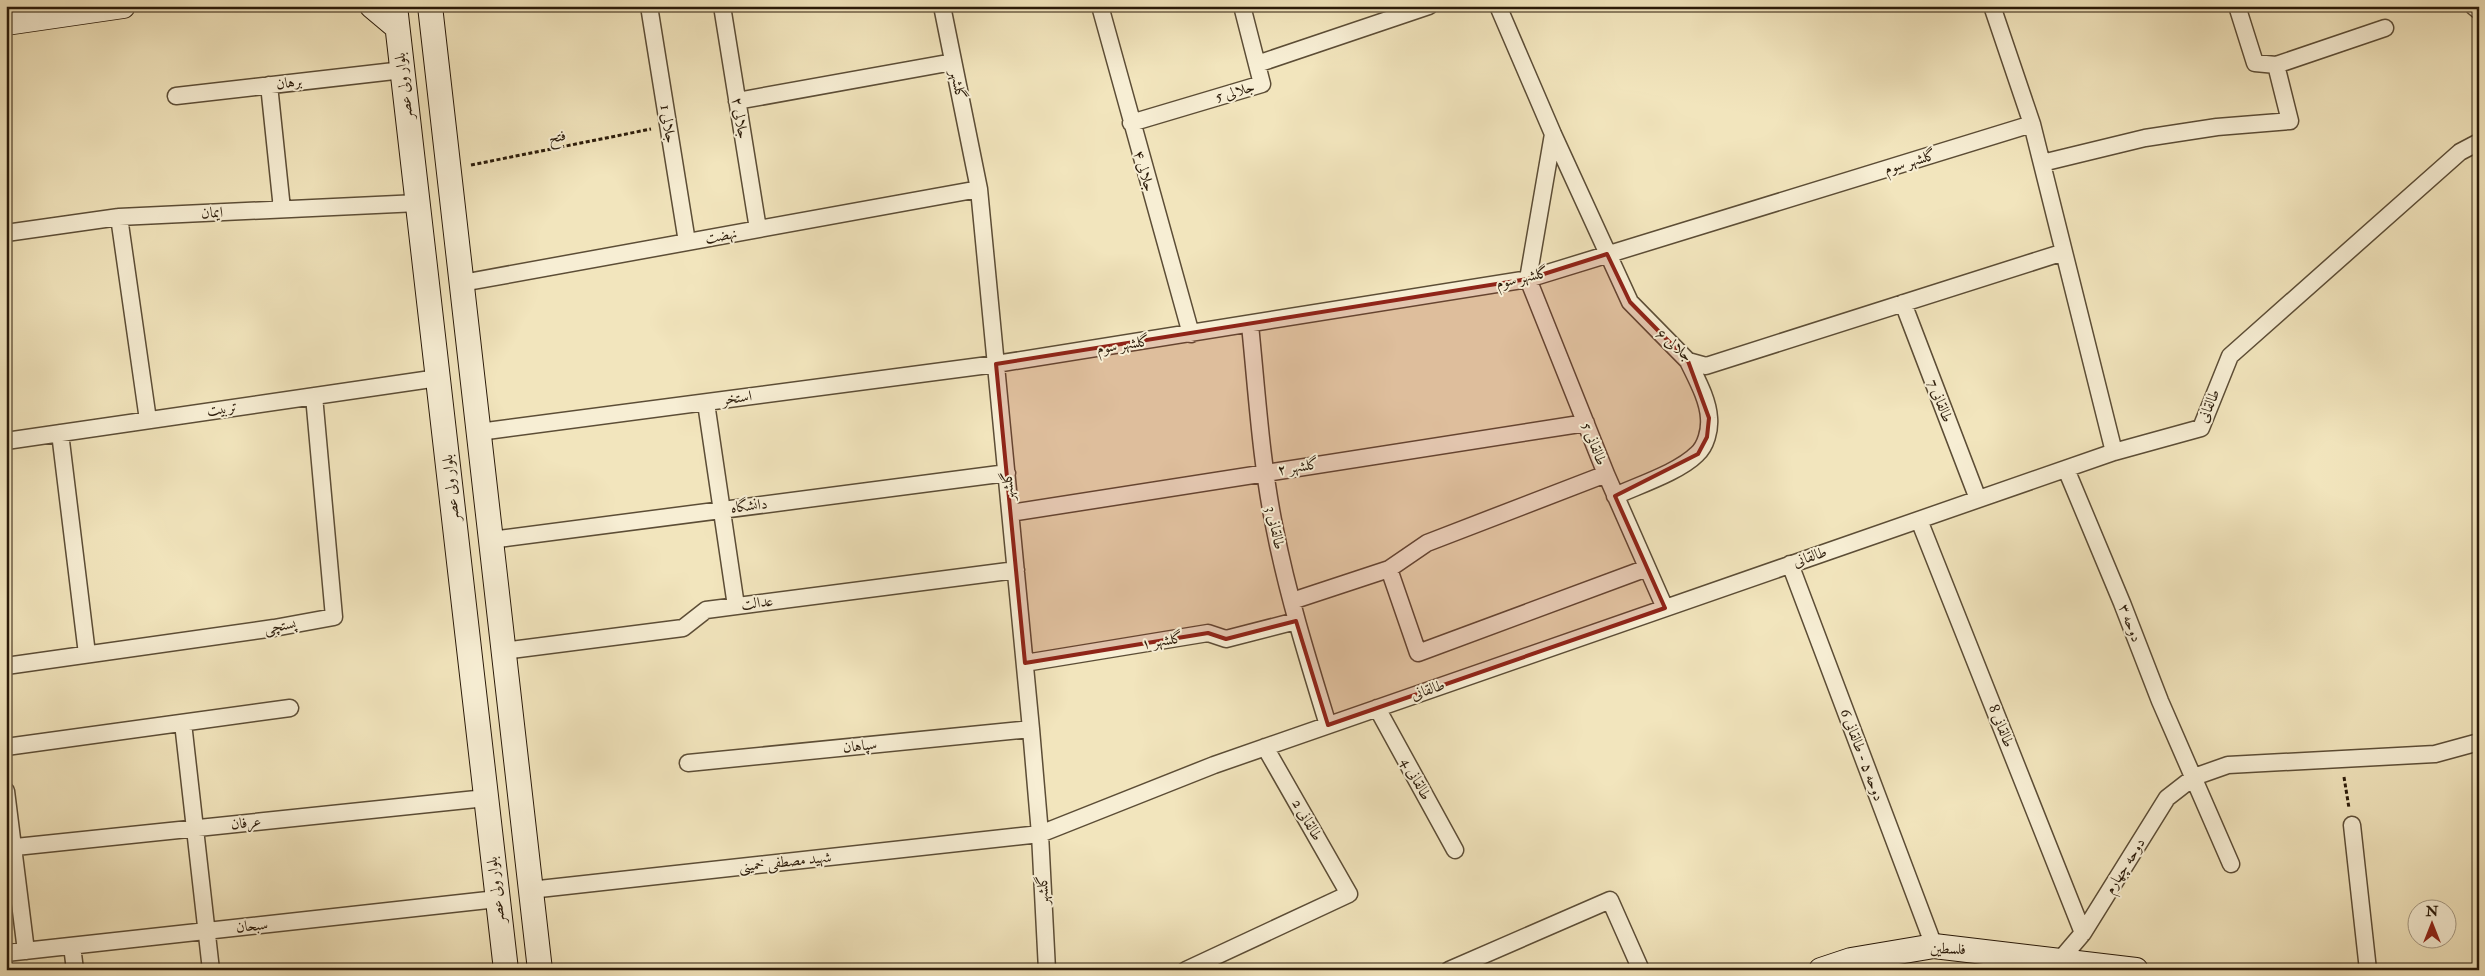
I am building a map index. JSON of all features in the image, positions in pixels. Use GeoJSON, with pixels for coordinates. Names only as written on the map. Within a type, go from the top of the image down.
{"type":"FeatureCollection","features":[{"type":"Feature","properties":{"kind":"main road"},"geometry":{"type":"LineString","coordinates":[[6,23],[123,6]]}},
{"type":"Feature","properties":{"kind":"main road"},"geometry":{"type":"LineString","coordinates":[[372,6],[396,16]]}},
{"type":"Feature","properties":{"kind":"main road"},"geometry":{"type":"LineString","coordinates":[[446,6],[432,17],[540,970]]}},
{"type":"Feature","properties":{"kind":"main road","name":"بلوار ولی عصر"},"geometry":{"type":"LineString","coordinates":[[396,16],[506,970]]}},
{"type":"Feature","properties":{"kind":"main road","name":"فلسطین"},"geometry":{"type":"LineString","coordinates":[[1821,970],[1852,960],[1934,946],[1995,961],[2060,960],[2136,970]]}},
{"type":"Feature","properties":{"kind":"street","name":"جلالی 1"},"geometry":{"type":"LineString","coordinates":[[649,6],[687,242]]}},
{"type":"Feature","properties":{"kind":"street","name":"جلالی ۲"},"geometry":{"type":"LineString","coordinates":[[722,6],[758,229]]}},
{"type":"Feature","properties":{"kind":"street","name":"گلشهر"},"geometry":{"type":"LineString","coordinates":[[942,6],[980,189],[1031,729],[1040,834],[1047,970]]}},
{"type":"Feature","properties":{"kind":"street","name":"جلالی ۴"},"geometry":{"type":"LineString","coordinates":[[1100,6],[1130,123],[1191,334]]}},
{"type":"Feature","properties":{"kind":"street","name":"جلالی 5"},"geometry":{"type":"LineString","coordinates":[[1130,123],[1262,84],[1242,6]]}},
{"type":"Feature","properties":{"kind":"street"},"geometry":{"type":"LineString","coordinates":[[1257,64],[1429,6]]}},
{"type":"Feature","properties":{"kind":"street","name":"جلالی ۶"},"geometry":{"type":"LineString","coordinates":[[1498,6],[1553,134],[1630,302],[1688,361],[1706,366],[2064,252]]}},
{"type":"Feature","properties":{"kind":"street"},"geometry":{"type":"LineString","coordinates":[[1992,6],[2032,124],[2114,452]]}},
{"type":"Feature","properties":{"kind":"street"},"geometry":{"type":"LineString","coordinates":[[2237,6],[2255,62],[2276,65],[2385,28]]}},
{"type":"Feature","properties":{"kind":"street"},"geometry":{"type":"LineString","coordinates":[[2473,6],[2479,11]]}},
{"type":"Feature","properties":{"kind":"street"},"geometry":{"type":"LineString","coordinates":[[738,101],[953,62]]}},
{"type":"Feature","properties":{"kind":"street"},"geometry":{"type":"LineString","coordinates":[[2042,163],[2145,138],[2217,127],[2290,121],[2276,65]]}},
{"type":"Feature","properties":{"kind":"street","name":"برهان"},"geometry":{"type":"LineString","coordinates":[[176,96],[403,70]]}},
{"type":"Feature","properties":{"kind":"street"},"geometry":{"type":"LineString","coordinates":[[269,85],[282,210]]}},
{"type":"Feature","properties":{"kind":"street","name":"گلشهر سوم"},"geometry":{"type":"LineString","coordinates":[[996,364],[1250,325],[1528,279],[2032,124]]}},
{"type":"Feature","properties":{"kind":"street"},"geometry":{"type":"LineString","coordinates":[[1528,279],[1553,134]]}},
{"type":"Feature","properties":{"kind":"street","name":"طالقانی"},"geometry":{"type":"LineString","coordinates":[[1040,834],[1214,764],[2066,468],[2114,452],[2201,428],[2230,356],[2460,152],[2479,142]]}},
{"type":"Feature","properties":{"kind":"street","name":"نهضت"},"geometry":{"type":"LineString","coordinates":[[462,283],[980,189]]}},
{"type":"Feature","properties":{"kind":"street","name":"ایمان"},"geometry":{"type":"LineString","coordinates":[[6,233],[119,217],[418,203]]}},
{"type":"Feature","properties":{"kind":"street"},"geometry":{"type":"LineString","coordinates":[[119,217],[148,420]]}},
{"type":"Feature","properties":{"kind":"street","name":"طالقانی 5"},"geometry":{"type":"LineString","coordinates":[[1528,279],[1615,496],[1665,608]]}},
{"type":"Feature","properties":{"kind":"street","name":"طالقانی 7"},"geometry":{"type":"LineString","coordinates":[[1903,303],[1978,499]]}},
{"type":"Feature","properties":{"kind":"street","name":"طالقانی 3"},"geometry":{"type":"LineString","coordinates":[[1250,325],[1264,472],[1275,530],[1296,621],[1328,725]]}},
{"type":"Feature","properties":{"kind":"street"},"geometry":{"type":"LineString","coordinates":[[1615,496],[1679,466],[1698,454],[1707,437],[1709,418],[1701,389],[1688,361]]}},
{"type":"Feature","properties":{"kind":"street","name":"استخر"},"geometry":{"type":"LineString","coordinates":[[479,432],[996,364]]}},
{"type":"Feature","properties":{"kind":"street","name":"تربیت"},"geometry":{"type":"LineString","coordinates":[[6,441],[438,378]]}},
{"type":"Feature","properties":{"kind":"street","name":"پستچی"},"geometry":{"type":"LineString","coordinates":[[6,666],[274,628],[334,617],[314,396]]}},
{"type":"Feature","properties":{"kind":"street"},"geometry":{"type":"LineString","coordinates":[[706,402],[736,606]]}},
{"type":"Feature","properties":{"kind":"street","name":"گلشهر ۲"},"geometry":{"type":"LineString","coordinates":[[1011,513],[1586,423]]}},
{"type":"Feature","properties":{"kind":"street"},"geometry":{"type":"LineString","coordinates":[[60,433],[87,654]]}},
{"type":"Feature","properties":{"kind":"street","name":"دوحه ۳"},"geometry":{"type":"LineString","coordinates":[[2066,468],[2160,701],[2231,864]]}},
{"type":"Feature","properties":{"kind":"street","name":"دانشگاه"},"geometry":{"type":"LineString","coordinates":[[491,540],[1007,473]]}},
{"type":"Feature","properties":{"kind":"street"},"geometry":{"type":"LineString","coordinates":[[1292,601],[1389,569],[1427,543],[1606,474]]}},
{"type":"Feature","properties":{"kind":"street","name":"طالقانی 8"},"geometry":{"type":"LineString","coordinates":[[1919,520],[2083,933]]}},
{"type":"Feature","properties":{"kind":"street","name":"دوحه ۵ - طالقانی 6"},"geometry":{"type":"LineString","coordinates":[[1790,564],[1934,946]]}},
{"type":"Feature","properties":{"kind":"street"},"geometry":{"type":"LineString","coordinates":[[1389,569],[1418,653],[1647,568]]}},
{"type":"Feature","properties":{"kind":"street","name":"عدالت"},"geometry":{"type":"LineString","coordinates":[[503,651],[683,628],[706,610],[1016,570]]}},
{"type":"Feature","properties":{"kind":"street","name":"گلشهر ۱"},"geometry":{"type":"LineString","coordinates":[[1025,663],[1208,633],[1226,639],[1296,621]]}},
{"type":"Feature","properties":{"kind":"street"},"geometry":{"type":"LineString","coordinates":[[6,747],[290,708]]}},
{"type":"Feature","properties":{"kind":"street","name":"طالقانی 4"},"geometry":{"type":"LineString","coordinates":[[1377,708],[1455,850]]}},
{"type":"Feature","properties":{"kind":"street"},"geometry":{"type":"LineString","coordinates":[[184,723],[210,970]]}},
{"type":"Feature","properties":{"kind":"street","name":"سپاهان"},"geometry":{"type":"LineString","coordinates":[[688,764],[1031,729]]}},
{"type":"Feature","properties":{"kind":"street","name":"دوحه چهارم"},"geometry":{"type":"LineString","coordinates":[[2060,960],[2083,933],[2167,798],[2194,777],[2228,764],[2435,754],[2479,742]]}},
{"type":"Feature","properties":{"kind":"street","name":"طالقانی 2"},"geometry":{"type":"LineString","coordinates":[[1186,970],[1349,894],[1265,747]]}},
{"type":"Feature","properties":{"kind":"street"},"geometry":{"type":"LineString","coordinates":[[6,791],[10,848],[26,951]]}},
{"type":"Feature","properties":{"kind":"street","name":"عرفان"},"geometry":{"type":"LineString","coordinates":[[10,848],[486,798]]}},
{"type":"Feature","properties":{"kind":"street"},"geometry":{"type":"LineString","coordinates":[[2352,825],[2368,970]]}},
{"type":"Feature","properties":{"kind":"street","name":"شهید مصطفی خمینی"},"geometry":{"type":"LineString","coordinates":[[530,890],[1040,834]]}},
{"type":"Feature","properties":{"kind":"street","name":"سبحان"},"geometry":{"type":"LineString","coordinates":[[6,953],[497,899]]}},
{"type":"Feature","properties":{"kind":"street"},"geometry":{"type":"LineString","coordinates":[[1449,970],[1610,900],[1641,970]]}},
{"type":"Feature","properties":{"kind":"street"},"geometry":{"type":"LineString","coordinates":[[72,946],[75,970]]}},
{"type":"Feature","properties":{"kind":"path","name":"فتح"},"geometry":{"type":"LineString","coordinates":[[449,170],[668,126]]}},
{"type":"Feature","properties":{"kind":"path"},"geometry":{"type":"LineString","coordinates":[[2341,759],[2352,825]]}},
{"type":"Feature","properties":{"kind":"highlighted area"},"geometry":{"type":"Polygon","coordinates":[[[1607,254],[1630,302],[1688,361],[1709,418],[1707,437],[1698,454],[1615,496],[1665,608],[1328,725],[1296,621],[1226,639],[1208,633],[1025,663],[996,364],[1528,279],[1607,254]]]}}]}
